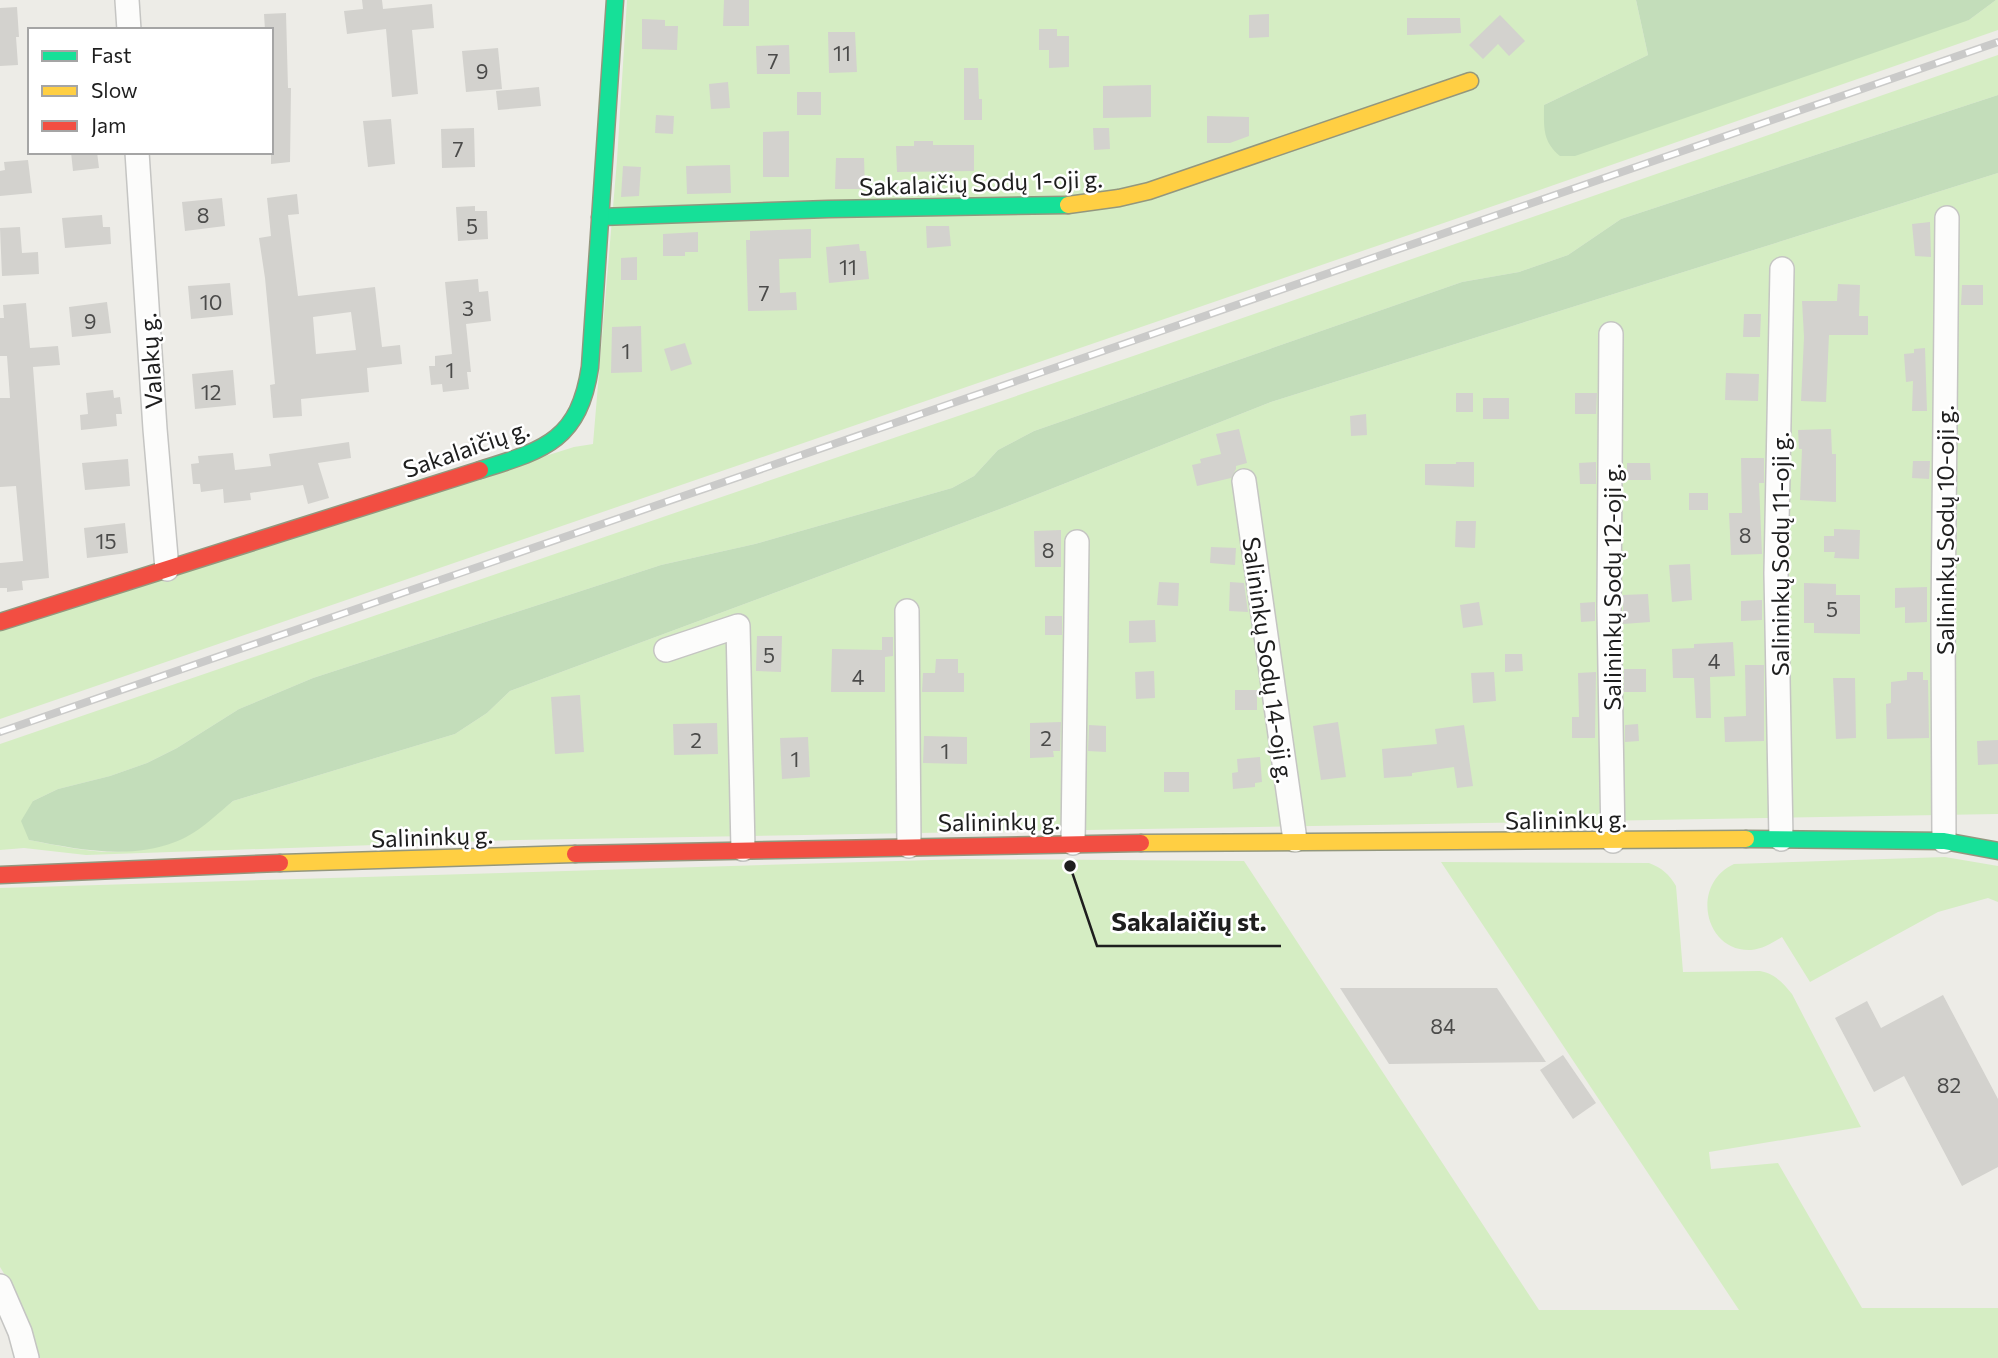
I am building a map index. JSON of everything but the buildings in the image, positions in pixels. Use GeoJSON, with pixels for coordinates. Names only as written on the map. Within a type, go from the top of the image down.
{"type":"FeatureCollection","features":[{"type":"Feature","properties":{"kind":"main road","name":"Sakalaičių g."},"geometry":{"type":"LineString","coordinates":[[0,622],[527,455],[550,443],[571,425],[579,415],[588,389],[615,0]]}},
{"type":"Feature","properties":{"kind":"main road","name":"Sakalaičių Sodų 1-oji g."},"geometry":{"type":"LineString","coordinates":[[600,217],[1080,205],[1114,201],[1470,81]]}},
{"type":"Feature","properties":{"kind":"main road","name":"Salininkų g."},"geometry":{"type":"LineString","coordinates":[[0,876],[221,865],[743,849],[1295,840],[1944,841],[1998,851]]}},
{"type":"Feature","properties":{"kind":"street"},"geometry":{"type":"LineString","coordinates":[[127,0],[129,28]]}},
{"type":"Feature","properties":{"kind":"street","name":"Valakų g."},"geometry":{"type":"LineString","coordinates":[[137,154],[167,569]]}},
{"type":"Feature","properties":{"kind":"street","name":"Salininkų Sodų 10-oji g."},"geometry":{"type":"LineString","coordinates":[[1944,841],[1947,218]]}},
{"type":"Feature","properties":{"kind":"street","name":"Salininkų Sodų 11-oji g."},"geometry":{"type":"LineString","coordinates":[[1782,269],[1776,573],[1782,839]]}},
{"type":"Feature","properties":{"kind":"street","name":"Salininkų Sodų 12-oji g."},"geometry":{"type":"LineString","coordinates":[[1611,334],[1609,609],[1613,841]]}},
{"type":"Feature","properties":{"kind":"street","name":"Salininkų Sodų 14-oji g."},"geometry":{"type":"LineString","coordinates":[[1244,481],[1295,840]]}},
{"type":"Feature","properties":{"kind":"street"},"geometry":{"type":"LineString","coordinates":[[1073,843],[1077,542]]}},
{"type":"Feature","properties":{"kind":"street"},"geometry":{"type":"LineString","coordinates":[[907,611],[909,846]]}},
{"type":"Feature","properties":{"kind":"street"},"geometry":{"type":"LineString","coordinates":[[666,650],[738,626],[743,849]]}},
{"type":"Feature","properties":{"kind":"street"},"geometry":{"type":"LineString","coordinates":[[0,1286],[20,1332],[27,1358]]}},
{"type":"Feature","properties":{"kind":"green space"},"geometry":{"type":"Polygon","coordinates":[[[627,0],[1636,0],[1648,55],[1544,105],[1969,20],[1996,0],[1998,30],[0,719],[0,627],[574,447],[593,444],[617,160],[627,0]]]}},
{"type":"Feature","properties":{"kind":"green space"},"geometry":{"type":"Polygon","coordinates":[[[1636,0],[1996,0],[1969,20],[1575,156],[1560,156],[1547,139],[1544,105],[1648,55],[1636,0]]]}},
{"type":"Feature","properties":{"kind":"green space"},"geometry":{"type":"Polygon","coordinates":[[[1998,55],[1998,95],[1621,219],[1568,255],[1519,272],[1462,282],[1034,431],[998,450],[974,476],[952,488],[755,544],[661,565],[313,678],[239,709],[177,748],[147,763],[110,776],[58,789],[33,801],[29,840],[113,852],[168,840],[202,823],[233,801],[455,734],[487,713],[510,691],[1000,509],[1271,402],[1998,173],[1998,814],[517,840],[86,855],[24,848],[0,850],[0,744],[1139,354],[1998,55]]]}},
{"type":"Feature","properties":{"kind":"green space"},"geometry":{"type":"Polygon","coordinates":[[[1998,95],[1998,173],[1271,402],[1000,509],[510,691],[487,713],[455,734],[233,801],[198,830],[175,842],[139,851],[84,849],[29,840],[21,821],[33,801],[58,789],[110,776],[147,763],[177,748],[239,709],[313,678],[661,565],[755,544],[952,488],[974,476],[998,450],[1034,431],[1462,282],[1519,272],[1568,255],[1621,219],[1998,95]]]}},
{"type":"Feature","properties":{"kind":"green space"},"geometry":{"type":"Polygon","coordinates":[[[1945,857],[1998,866],[1998,902],[1988,898],[1938,912],[1810,982],[1782,937],[1751,950],[1735,948],[1722,940],[1713,929],[1708,915],[1711,886],[1720,874],[1734,864],[1945,857]]]}},
{"type":"Feature","properties":{"kind":"green space"},"geometry":{"type":"Polygon","coordinates":[[[965,859],[1244,861],[1539,1310],[1739,1310],[1441,862],[1654,865],[1665,872],[1676,886],[1683,972],[1760,971],[1778,979],[1792,994],[1861,1127],[1709,1152],[1711,1169],[1778,1163],[1862,1308],[1998,1308],[1998,1358],[37,1358],[19,1298],[0,1267],[0,888],[965,859]]]}},
{"type":"Feature","properties":{"kind":"railway"},"geometry":{"type":"LineString","coordinates":[[0,732],[1998,42]]}},
{"type":"Feature","properties":{"kind":"traffic: fast"},"geometry":{"type":"LineString","coordinates":[[480,470],[523,456],[555,439],[577,412],[585,392],[590,367],[615,0]]}},
{"type":"Feature","properties":{"kind":"traffic: fast"},"geometry":{"type":"LineString","coordinates":[[600,217],[828,209],[1068,205]]}},
{"type":"Feature","properties":{"kind":"traffic: fast"},"geometry":{"type":"LineString","coordinates":[[1746,839],[1944,841],[1998,851]]}},
{"type":"Feature","properties":{"kind":"traffic: slow"},"geometry":{"type":"LineString","coordinates":[[1068,205],[1149,191],[1470,81]]}},
{"type":"Feature","properties":{"kind":"traffic: slow"},"geometry":{"type":"LineString","coordinates":[[1141,843],[1746,839]]}},
{"type":"Feature","properties":{"kind":"traffic: slow"},"geometry":{"type":"LineString","coordinates":[[280,863],[575,854]]}},
{"type":"Feature","properties":{"kind":"traffic: jam"},"geometry":{"type":"LineString","coordinates":[[0,622],[480,470]]}},
{"type":"Feature","properties":{"kind":"traffic: jam"},"geometry":{"type":"LineString","coordinates":[[575,854],[1141,843]]}},
{"type":"Feature","properties":{"kind":"traffic: jam"},"geometry":{"type":"LineString","coordinates":[[0,875],[280,863]]}},
{"type":"Feature","properties":{"kind":"place","name":"Sakalaičių st."},"geometry":{"type":"Point","coordinates":[1070,866]}}]}
